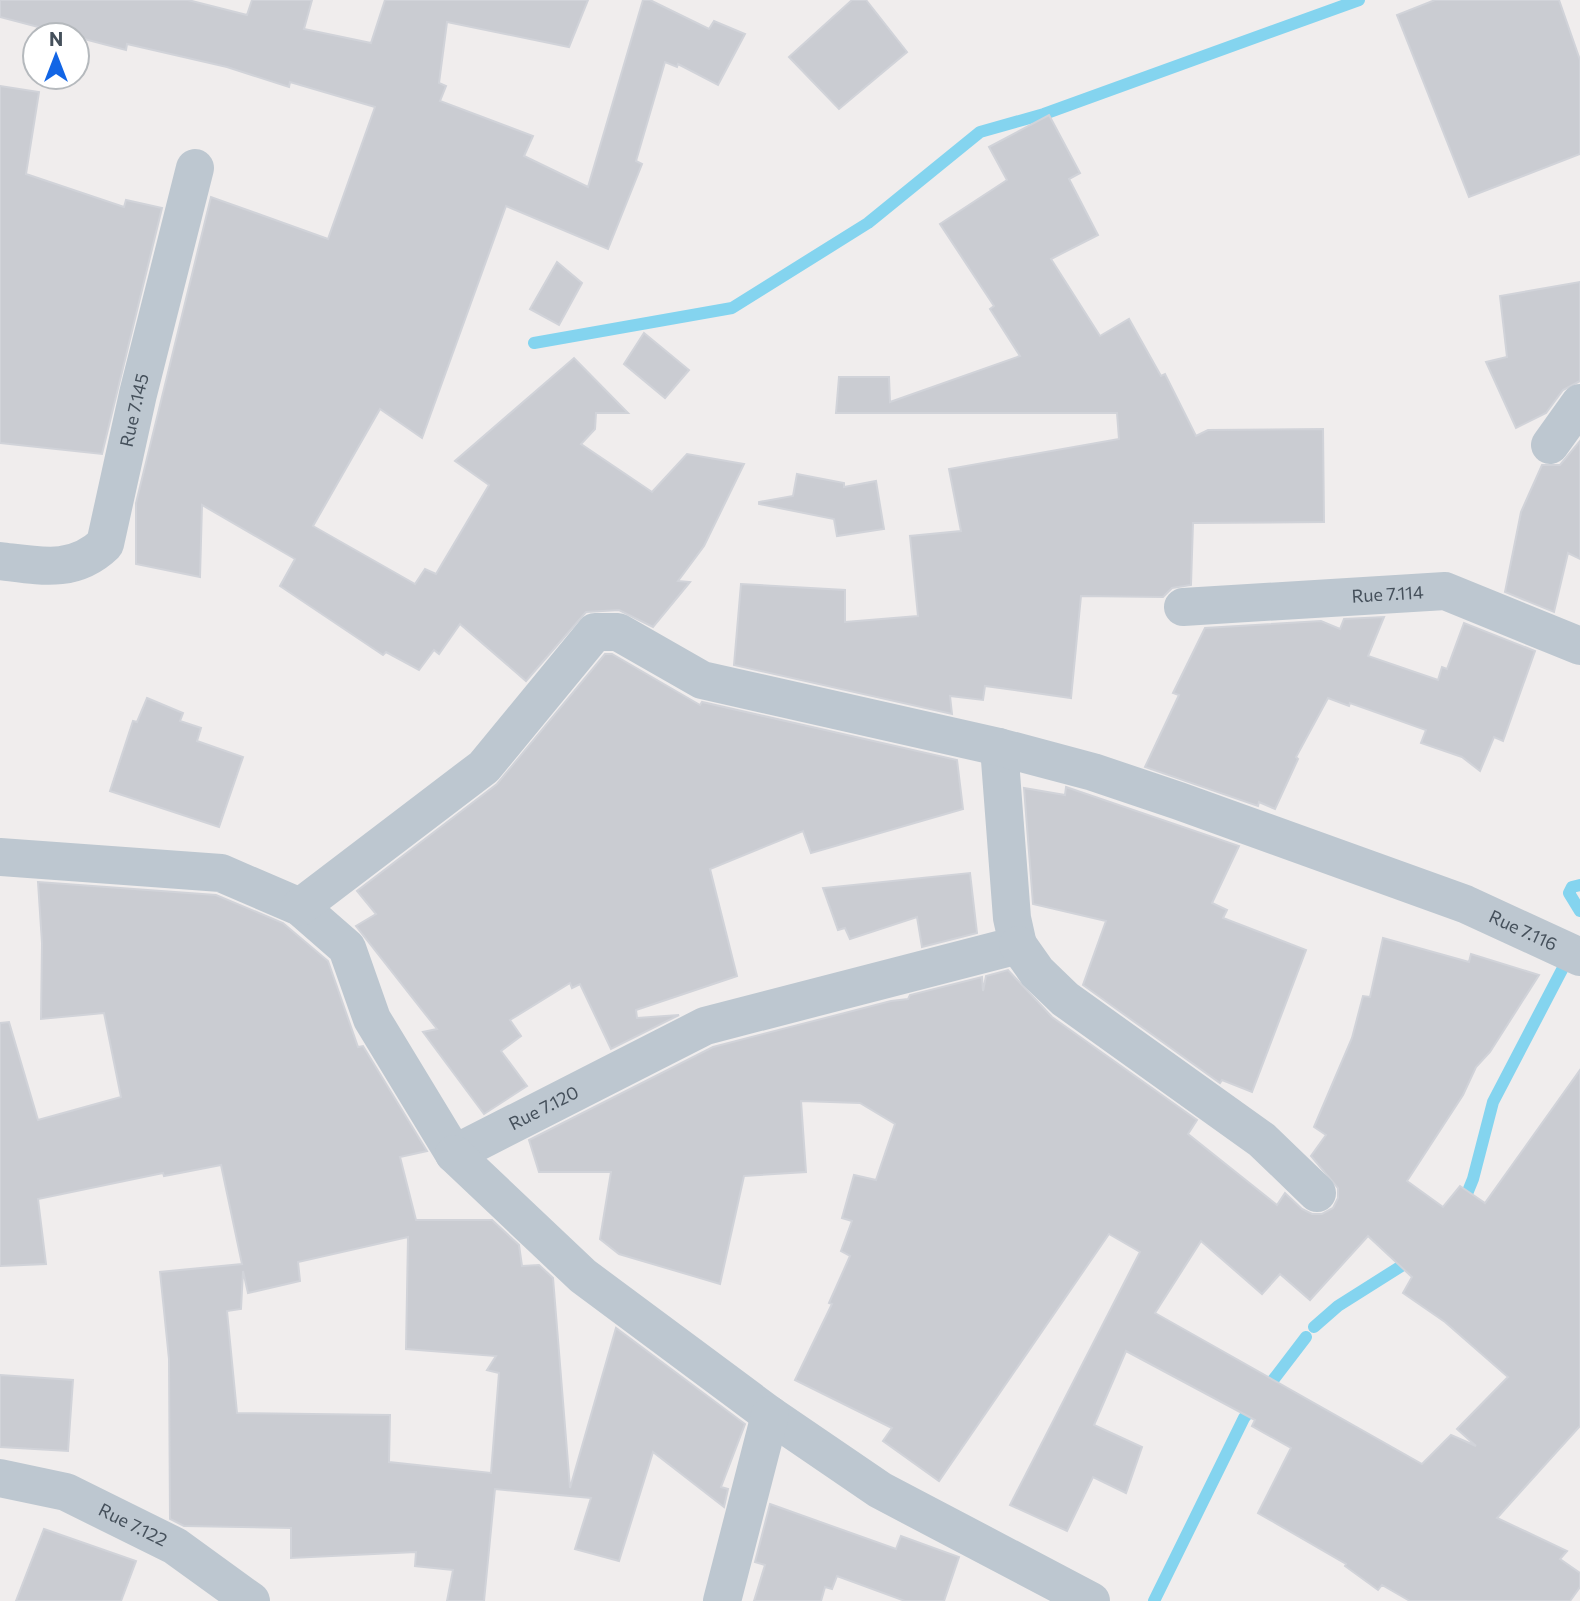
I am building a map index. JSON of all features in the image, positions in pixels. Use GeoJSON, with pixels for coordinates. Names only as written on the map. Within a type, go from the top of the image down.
{"type":"FeatureCollection","features":[{"type":"Feature","properties":{"kind":"street","name":"Rue 7.145"},"geometry":{"type":"LineString","coordinates":[[0,561],[65,566],[90,559],[106,544],[138,394],[195,168]]}},
{"type":"Feature","properties":{"kind":"street"},"geometry":{"type":"LineString","coordinates":[[1550,445],[1580,403]]}},
{"type":"Feature","properties":{"kind":"street","name":"Rue 7.114"},"geometry":{"type":"LineString","coordinates":[[1183,607],[1445,591],[1580,646]]}},
{"type":"Feature","properties":{"kind":"street","name":"Rue 7.116"},"geometry":{"type":"LineString","coordinates":[[300,907],[484,767],[595,632],[618,632],[702,680],[999,747],[1093,772],[1167,797],[1465,904],[1580,957]]}},
{"type":"Feature","properties":{"kind":"street"},"geometry":{"type":"LineString","coordinates":[[999,747],[1012,918],[1018,945],[1037,972],[1065,999],[1262,1140],[1317,1193]]}},
{"type":"Feature","properties":{"kind":"street"},"geometry":{"type":"LineString","coordinates":[[0,857],[221,873],[300,907],[347,948],[372,1019],[454,1154],[583,1276],[770,1415],[880,1490],[1091,1601]]}},
{"type":"Feature","properties":{"kind":"street","name":"Rue 7.120"},"geometry":{"type":"LineString","coordinates":[[454,1154],[705,1026],[1018,945]]}},
{"type":"Feature","properties":{"kind":"street"},"geometry":{"type":"LineString","coordinates":[[722,1601],[770,1415]]}},
{"type":"Feature","properties":{"kind":"street","name":"Rue 7.122"},"geometry":{"type":"LineString","coordinates":[[0,1478],[66,1492],[174,1546],[251,1601]]}},
{"type":"Feature","properties":{"kind":"building"},"geometry":{"type":"Polygon","coordinates":[[[0,0],[188,0],[247,15],[252,0],[312,0],[304,29],[371,43],[385,0],[588,0],[569,47],[447,22],[439,83],[446,86],[440,101],[533,136],[524,156],[588,187],[643,0],[650,0],[709,29],[714,21],[745,34],[718,85],[678,64],[677,67],[665,62],[636,161],[642,164],[608,249],[506,206],[422,438],[380,409],[313,526],[415,584],[425,569],[436,574],[489,485],[455,461],[574,358],[628,413],[596,413],[595,429],[581,444],[652,492],[687,454],[744,464],[704,546],[678,581],[690,582],[653,627],[619,610],[586,612],[526,681],[460,624],[439,654],[434,650],[419,670],[386,652],[383,655],[280,586],[295,559],[202,505],[200,577],[136,564],[136,503],[211,197],[328,239],[375,107],[290,82],[289,87],[227,67],[127,44],[126,50],[91,41],[91,21],[21,22],[0,17],[0,0]]]}},
{"type":"Feature","properties":{"kind":"building"},"geometry":{"type":"Polygon","coordinates":[[[852,0],[866,0],[907,52],[839,109],[789,57],[852,0]]]}},
{"type":"Feature","properties":{"kind":"building"},"geometry":{"type":"Polygon","coordinates":[[[1435,0],[1559,0],[1580,60],[1580,154],[1469,197],[1397,15],[1435,0]]]}},
{"type":"Feature","properties":{"kind":"building"},"geometry":{"type":"Polygon","coordinates":[[[0,86],[39,92],[26,174],[124,207],[126,200],[162,208],[102,454],[0,443],[0,86]]]}},
{"type":"Feature","properties":{"kind":"building"},"geometry":{"type":"Polygon","coordinates":[[[1049,115],[1080,173],[1069,179],[1098,235],[1051,259],[1100,336],[1129,319],[1161,376],[1165,374],[1196,436],[1208,430],[1323,429],[1324,522],[1193,523],[1191,585],[1172,588],[1163,597],[1081,596],[1071,698],[985,686],[983,700],[950,696],[952,714],[734,665],[741,584],[845,590],[845,622],[918,616],[910,536],[961,531],[949,469],[1119,439],[1117,413],[836,413],[839,377],[889,377],[890,402],[1020,356],[990,309],[994,306],[940,224],[1007,180],[989,147],[1049,115]]]}},
{"type":"Feature","properties":{"kind":"building"},"geometry":{"type":"Polygon","coordinates":[[[557,262],[582,283],[559,325],[530,309],[557,262]]]}},
{"type":"Feature","properties":{"kind":"building"},"geometry":{"type":"Polygon","coordinates":[[[1580,282],[1580,381],[1563,390],[1546,413],[1516,428],[1486,362],[1507,357],[1500,296],[1580,282]]]}},
{"type":"Feature","properties":{"kind":"building"},"geometry":{"type":"Polygon","coordinates":[[[644,333],[689,370],[665,398],[624,364],[644,333]]]}},
{"type":"Feature","properties":{"kind":"building"},"geometry":{"type":"Polygon","coordinates":[[[1580,441],[1580,559],[1568,553],[1554,612],[1505,592],[1521,512],[1542,465],[1560,465],[1580,441]]]}},
{"type":"Feature","properties":{"kind":"building"},"geometry":{"type":"Polygon","coordinates":[[[797,474],[844,483],[844,487],[876,481],[884,529],[837,536],[834,519],[759,504],[793,496],[797,474]]]}},
{"type":"Feature","properties":{"kind":"building"},"geometry":{"type":"Polygon","coordinates":[[[1384,617],[1368,656],[1438,680],[1442,667],[1447,669],[1464,623],[1535,651],[1503,741],[1494,737],[1480,771],[1462,757],[1421,743],[1426,730],[1328,698],[1296,757],[1298,759],[1275,809],[1259,802],[1258,806],[1145,767],[1179,695],[1173,693],[1205,628],[1321,621],[1340,629],[1344,619],[1384,617]]]}},
{"type":"Feature","properties":{"kind":"building"},"geometry":{"type":"Polygon","coordinates":[[[605,654],[612,654],[700,705],[702,702],[957,760],[963,809],[811,853],[803,831],[710,869],[737,976],[636,1010],[637,1018],[679,1015],[611,1049],[580,984],[572,988],[570,983],[510,1020],[521,1036],[501,1051],[527,1086],[484,1114],[423,1032],[437,1029],[356,926],[376,914],[357,891],[497,784],[605,654]]]}},
{"type":"Feature","properties":{"kind":"building"},"geometry":{"type":"Polygon","coordinates":[[[147,698],[183,713],[180,721],[201,728],[197,741],[243,757],[219,827],[110,791],[133,721],[137,722],[147,698]]]}},
{"type":"Feature","properties":{"kind":"building"},"geometry":{"type":"Polygon","coordinates":[[[1066,787],[1239,846],[1212,903],[1227,910],[1223,918],[1306,950],[1252,1092],[1222,1080],[1220,1083],[1083,985],[1106,921],[1033,904],[1024,788],[1065,795],[1066,787]]]}},
{"type":"Feature","properties":{"kind":"building"},"geometry":{"type":"Polygon","coordinates":[[[970,873],[977,933],[922,947],[917,917],[850,939],[845,928],[838,930],[823,888],[970,873]]]}},
{"type":"Feature","properties":{"kind":"building"},"geometry":{"type":"Polygon","coordinates":[[[38,882],[216,895],[283,923],[328,961],[358,1047],[363,1046],[427,1151],[400,1157],[416,1220],[492,1220],[519,1245],[522,1266],[539,1265],[553,1278],[570,1488],[616,1328],[745,1424],[721,1487],[728,1489],[724,1507],[653,1452],[619,1561],[575,1549],[591,1498],[495,1489],[484,1601],[447,1601],[453,1570],[415,1566],[416,1552],[291,1558],[291,1528],[184,1526],[170,1519],[169,1359],[160,1272],[242,1264],[221,1165],[164,1176],[163,1173],[38,1199],[46,1264],[0,1266],[0,1023],[9,1022],[38,1120],[121,1097],[104,1013],[41,1019],[42,943],[38,882]],[[408,1237],[298,1262],[300,1281],[248,1293],[243,1271],[241,1309],[227,1311],[237,1413],[390,1415],[389,1462],[491,1473],[499,1373],[487,1370],[496,1356],[406,1349],[408,1237]]]}},
{"type":"Feature","properties":{"kind":"building"},"geometry":{"type":"Polygon","coordinates":[[[1383,938],[1469,962],[1471,954],[1539,975],[1490,1052],[1476,1067],[1463,1095],[1407,1181],[1443,1207],[1460,1186],[1485,1203],[1580,1070],[1580,1426],[1497,1518],[1567,1551],[1560,1559],[1580,1573],[1580,1587],[1570,1601],[1410,1601],[1382,1585],[1378,1590],[1345,1566],[1346,1564],[1258,1513],[1291,1448],[1252,1426],[1255,1420],[1126,1351],[1094,1425],[1142,1447],[1126,1493],[1093,1477],[1067,1531],[1010,1505],[1140,1252],[1109,1234],[939,1481],[883,1441],[892,1428],[795,1380],[832,1304],[829,1303],[850,1256],[841,1251],[852,1221],[842,1218],[854,1175],[876,1180],[895,1124],[860,1103],[801,1101],[806,1172],[744,1176],[720,1284],[619,1254],[600,1239],[611,1172],[539,1172],[529,1140],[713,1047],[891,1001],[908,999],[910,995],[982,977],[983,991],[986,976],[1008,970],[1052,1017],[1197,1120],[1188,1134],[1277,1205],[1285,1193],[1302,1209],[1312,1214],[1322,1214],[1333,1208],[1338,1198],[1338,1188],[1311,1156],[1326,1135],[1314,1127],[1352,1038],[1363,996],[1370,997],[1383,938]],[[1368,1236],[1310,1300],[1280,1274],[1262,1294],[1201,1241],[1155,1313],[1422,1464],[1451,1435],[1476,1446],[1457,1429],[1508,1377],[1445,1322],[1403,1293],[1412,1277],[1368,1236]]]}},
{"type":"Feature","properties":{"kind":"building"},"geometry":{"type":"Polygon","coordinates":[[[0,1375],[73,1380],[68,1451],[0,1447],[0,1375]]]}},
{"type":"Feature","properties":{"kind":"building"},"geometry":{"type":"Polygon","coordinates":[[[770,1504],[896,1549],[901,1536],[959,1557],[944,1601],[905,1601],[837,1576],[832,1589],[825,1587],[821,1601],[754,1601],[765,1565],[755,1562],[770,1504]]]}},
{"type":"Feature","properties":{"kind":"building"},"geometry":{"type":"Polygon","coordinates":[[[44,1529],[136,1561],[121,1601],[16,1601],[44,1529]]]}},
{"type":"Feature","properties":{"kind":"waterway"},"geometry":{"type":"LineString","coordinates":[[534,343],[732,308],[868,223],[980,132],[1044,114],[1359,0]]}},
{"type":"Feature","properties":{"kind":"waterway"},"geometry":{"type":"LineString","coordinates":[[1580,885],[1572,887],[1569,893],[1580,911]]}},
{"type":"Feature","properties":{"kind":"waterway"},"geometry":{"type":"LineString","coordinates":[[1462,1206],[1473,1179],[1493,1102],[1565,964]]}},
{"type":"Feature","properties":{"kind":"waterway"},"geometry":{"type":"LineString","coordinates":[[1314,1327],[1338,1306],[1414,1258]]}},
{"type":"Feature","properties":{"kind":"waterway"},"geometry":{"type":"LineString","coordinates":[[1154,1601],[1244,1418],[1306,1337]]}}]}
